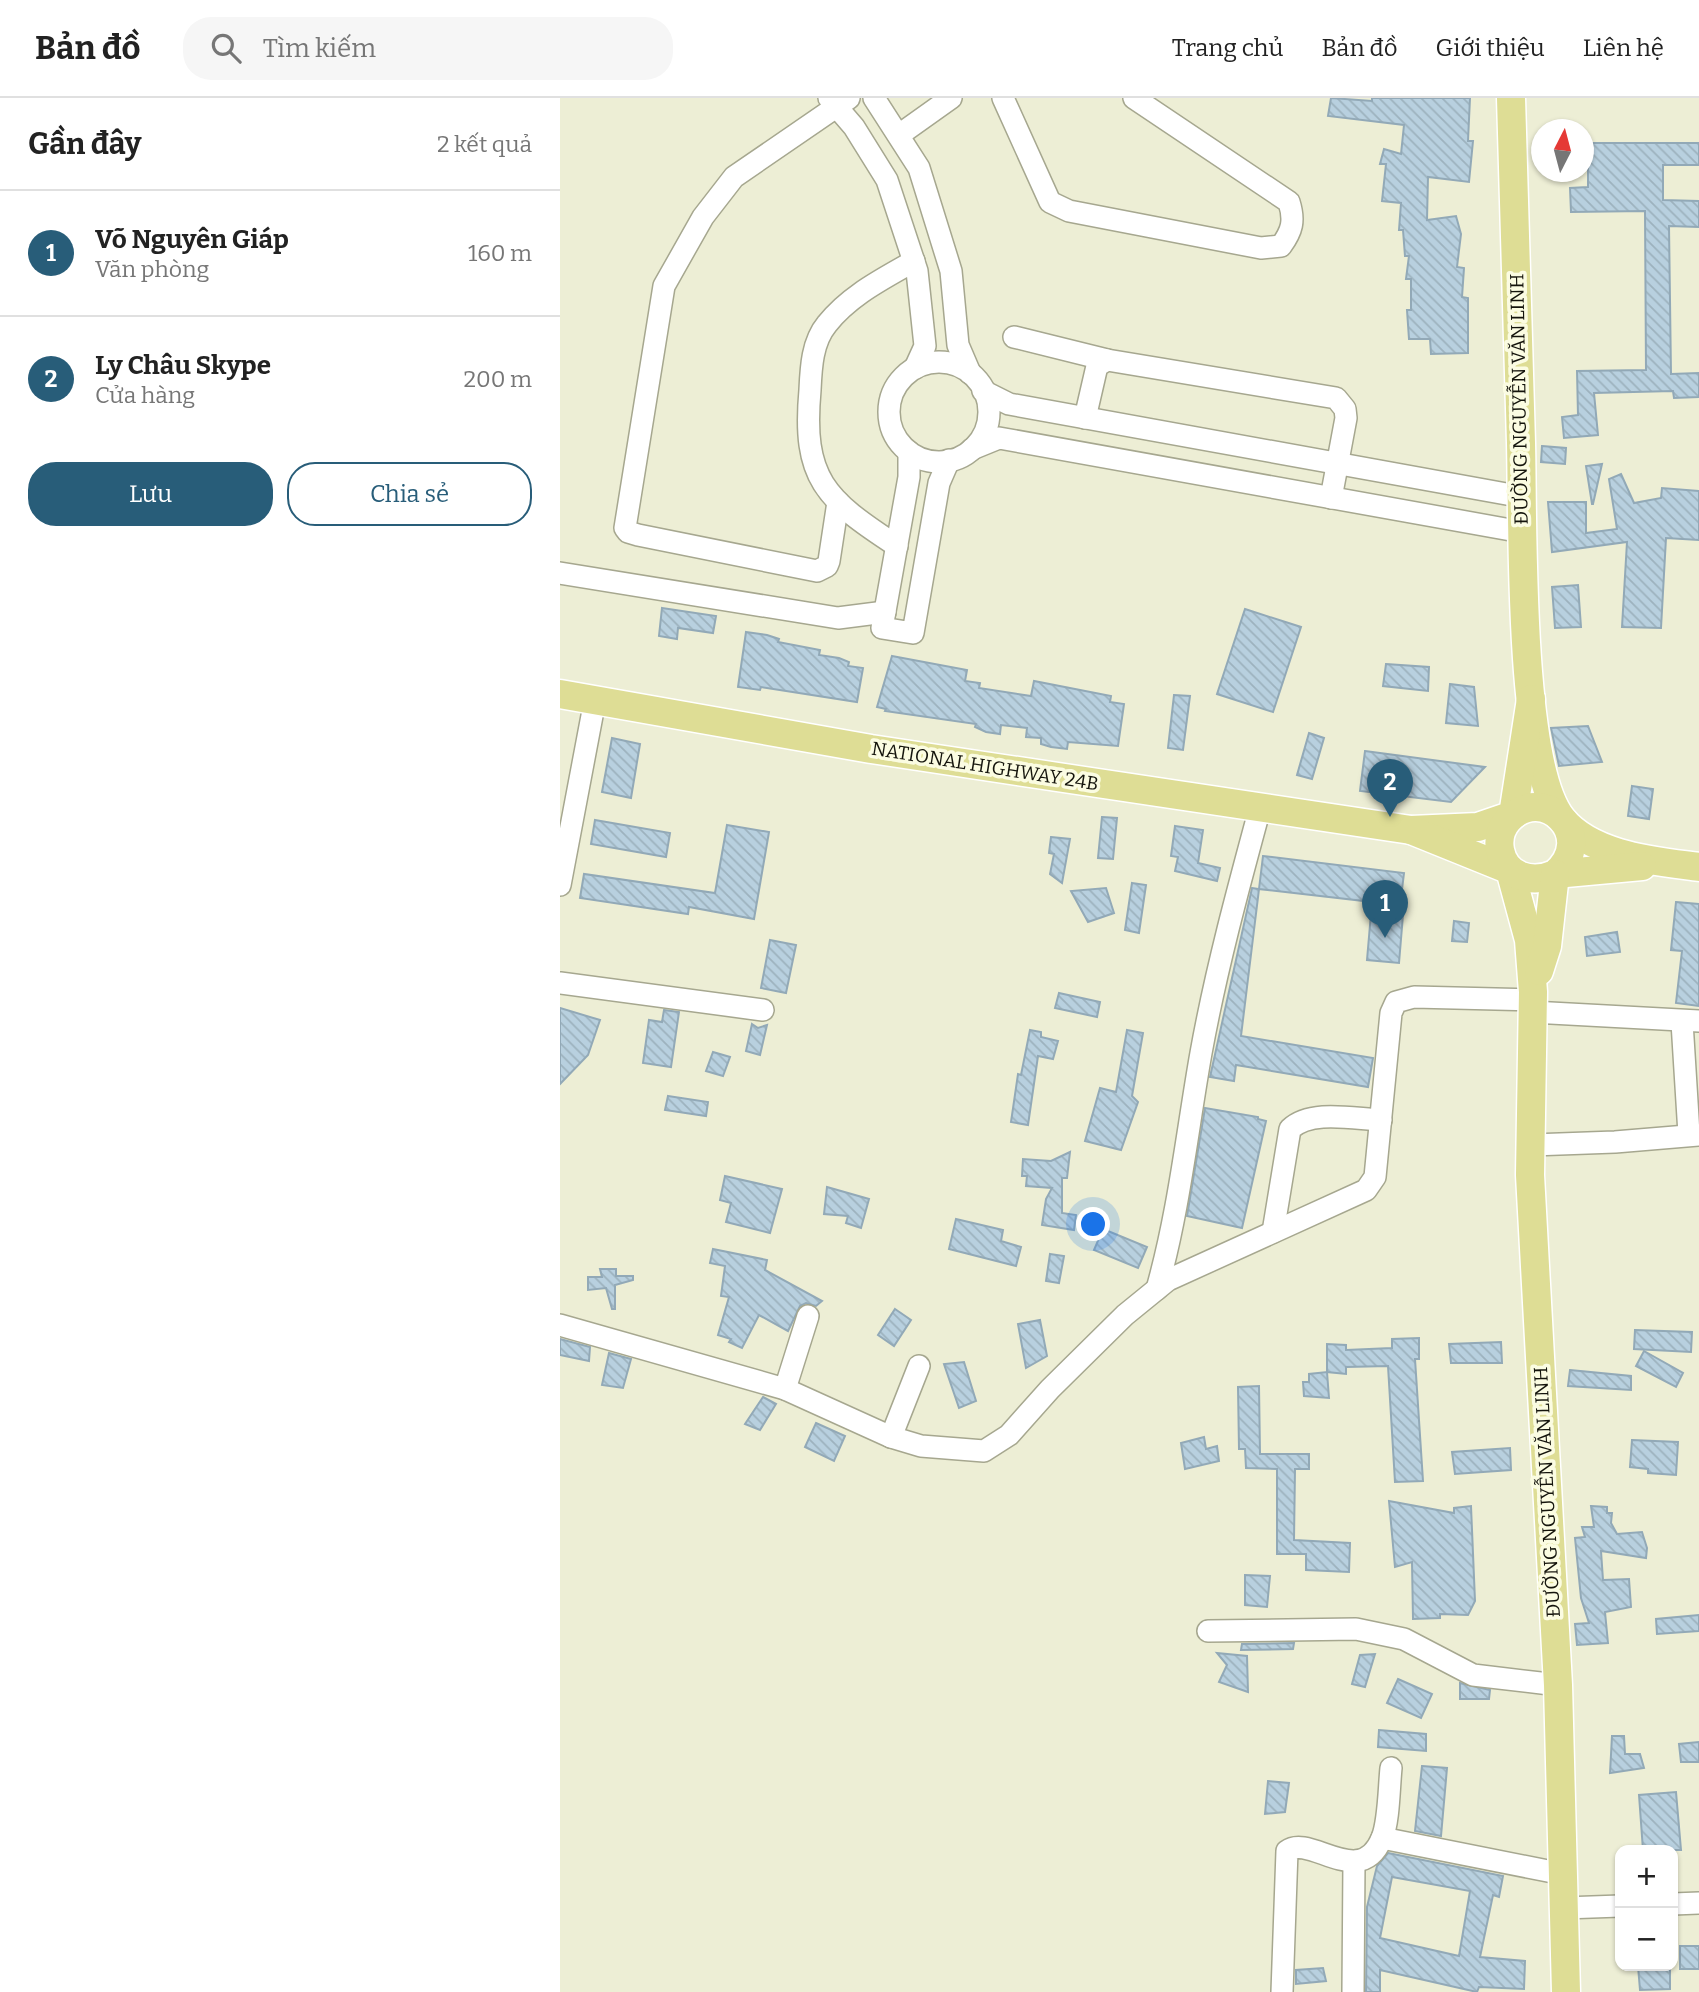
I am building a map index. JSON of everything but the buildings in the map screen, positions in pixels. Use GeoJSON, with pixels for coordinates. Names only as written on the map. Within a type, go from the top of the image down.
{"type":"FeatureCollection","features":[{"type":"Feature","properties":{"kind":"main road","name":"ĐƯỜNG NGUYỄN VĂN LINH"},"geometry":{"type":"LineString","coordinates":[[1511,98],[1522,532],[1531,699],[1539,761],[1562,819]]}},
{"type":"Feature","properties":{"kind":"main road","name":"NATIONAL HIGHWAY 24B"},"geometry":{"type":"LineString","coordinates":[[560,694],[871,749],[1411,830]]}},
{"type":"Feature","properties":{"kind":"main road","name":"ĐƯỜNG NGUYỄN VĂN LINH"},"geometry":{"type":"LineString","coordinates":[[1513,815],[1531,699]]}},
{"type":"Feature","properties":{"kind":"main road"},"geometry":{"type":"LineString","coordinates":[[1411,830],[1478,827],[1537,807],[1548,809],[1591,842],[1689,866]]}},
{"type":"Feature","properties":{"kind":"main road"},"geometry":{"type":"LineString","coordinates":[[1510,870],[1499,848],[1505,824],[1513,815]]}},
{"type":"Feature","properties":{"kind":"main road"},"geometry":{"type":"LineString","coordinates":[[1555,874],[1569,857],[1572,846],[1571,834],[1562,819]]}},
{"type":"Feature","properties":{"kind":"main road"},"geometry":{"type":"LineString","coordinates":[[1411,830],[1532,880],[1555,874],[1611,867],[1689,866]]}},
{"type":"Feature","properties":{"kind":"main road","name":"ĐƯỜNG NGUYỄN VĂN LINH"},"geometry":{"type":"LineString","coordinates":[[1510,870],[1529,940],[1533,1001],[1530,1175],[1558,1685],[1566,1992]]}},
{"type":"Feature","properties":{"kind":"main road","name":"ĐƯỜNG NGUYỄN VĂN LINH"},"geometry":{"type":"LineString","coordinates":[[1533,1001],[1547,946],[1555,874]]}},
{"type":"Feature","properties":{"kind":"street"},"geometry":{"type":"LineString","coordinates":[[874,98],[919,167],[951,271],[958,345],[970,373],[983,391],[988,419],[983,435],[972,449]]}},
{"type":"Feature","properties":{"kind":"street"},"geometry":{"type":"LineString","coordinates":[[899,135],[951,98]]}},
{"type":"Feature","properties":{"kind":"street"},"geometry":{"type":"LineString","coordinates":[[1003,98],[1051,202],[1069,211],[1261,248],[1281,246],[1291,233],[1293,217],[1289,202],[1134,98]]}},
{"type":"Feature","properties":{"kind":"street"},"geometry":{"type":"LineString","coordinates":[[838,502],[830,561],[827,566],[817,571],[628,533],[625,528],[664,286],[703,217],[734,177],[838,101],[887,180],[914,261],[925,346],[915,368]]}},
{"type":"Feature","properties":{"kind":"street"},"geometry":{"type":"LineString","coordinates":[[897,546],[859,521],[838,502],[819,478],[811,460],[807,423],[812,362],[817,340],[842,307],[914,261]]}},
{"type":"Feature","properties":{"kind":"street"},"geometry":{"type":"LineString","coordinates":[[1014,337],[1107,360],[1336,398],[1345,408],[1346,418],[1331,498]]}},
{"type":"Feature","properties":{"kind":"street"},"geometry":{"type":"LineString","coordinates":[[1085,418],[1097,366],[1107,360]]}},
{"type":"Feature","properties":{"kind":"street"},"geometry":{"type":"LineString","coordinates":[[970,373],[955,364],[939,362],[915,368],[898,382],[888,411],[891,427],[898,441],[909,452],[923,459],[949,460],[999,438],[1522,532]]}},
{"type":"Feature","properties":{"kind":"street"},"geometry":{"type":"LineString","coordinates":[[983,391],[1009,404],[1522,497]]}},
{"type":"Feature","properties":{"kind":"street"},"geometry":{"type":"LineString","coordinates":[[909,452],[909,477],[882,628],[914,633],[939,483],[949,460]]}},
{"type":"Feature","properties":{"kind":"street"},"geometry":{"type":"LineString","coordinates":[[560,573],[838,618],[885,612]]}},
{"type":"Feature","properties":{"kind":"street"},"geometry":{"type":"LineString","coordinates":[[560,885],[595,700]]}},
{"type":"Feature","properties":{"kind":"street"},"geometry":{"type":"LineString","coordinates":[[1157,1289],[1174,1229],[1201,1052],[1230,918],[1260,808]]}},
{"type":"Feature","properties":{"kind":"street"},"geometry":{"type":"LineString","coordinates":[[560,983],[763,1010]]}},
{"type":"Feature","properties":{"kind":"street"},"geometry":{"type":"LineString","coordinates":[[560,1325],[785,1389],[891,1437],[920,1446],[984,1451],[1009,1435],[1050,1389],[1125,1315],[1168,1280],[1366,1190],[1375,1177],[1391,1013],[1396,1002],[1414,997],[1533,1001],[1691,1021],[1694,1135],[1615,1142],[1532,1145]]}},
{"type":"Feature","properties":{"kind":"street"},"geometry":{"type":"LineString","coordinates":[[1273,1232],[1290,1129],[1299,1120],[1316,1118],[1381,1120]]}},
{"type":"Feature","properties":{"kind":"street"},"geometry":{"type":"LineString","coordinates":[[785,1389],[808,1316]]}},
{"type":"Feature","properties":{"kind":"street"},"geometry":{"type":"LineString","coordinates":[[891,1437],[919,1366]]}},
{"type":"Feature","properties":{"kind":"street"},"geometry":{"type":"LineString","coordinates":[[1208,1630],[1356,1629],[1404,1639],[1473,1675],[1558,1685]]}},
{"type":"Feature","properties":{"kind":"street"},"geometry":{"type":"LineString","coordinates":[[1282,1992],[1287,1851],[1296,1848],[1354,1862],[1368,1857],[1382,1838],[1391,1768]]}},
{"type":"Feature","properties":{"kind":"street"},"geometry":{"type":"LineString","coordinates":[[1382,1838],[1563,1874]]}},
{"type":"Feature","properties":{"kind":"street"},"geometry":{"type":"LineString","coordinates":[[1353,1992],[1354,1862]]}},
{"type":"Feature","properties":{"kind":"street"},"geometry":{"type":"LineString","coordinates":[[1678,1904],[1699,1903]]}},
{"type":"Feature","properties":{"kind":"street"},"geometry":{"type":"LineString","coordinates":[[1564,1908],[1615,1906]]}},
{"type":"Feature","properties":{"kind":"place","name":"Ly Châu Skype"},"geometry":{"type":"Point","coordinates":[1390,817]}},
{"type":"Feature","properties":{"kind":"place","name":"Võ Nguyên Giáp"},"geometry":{"type":"Point","coordinates":[1385,938]}}]}
